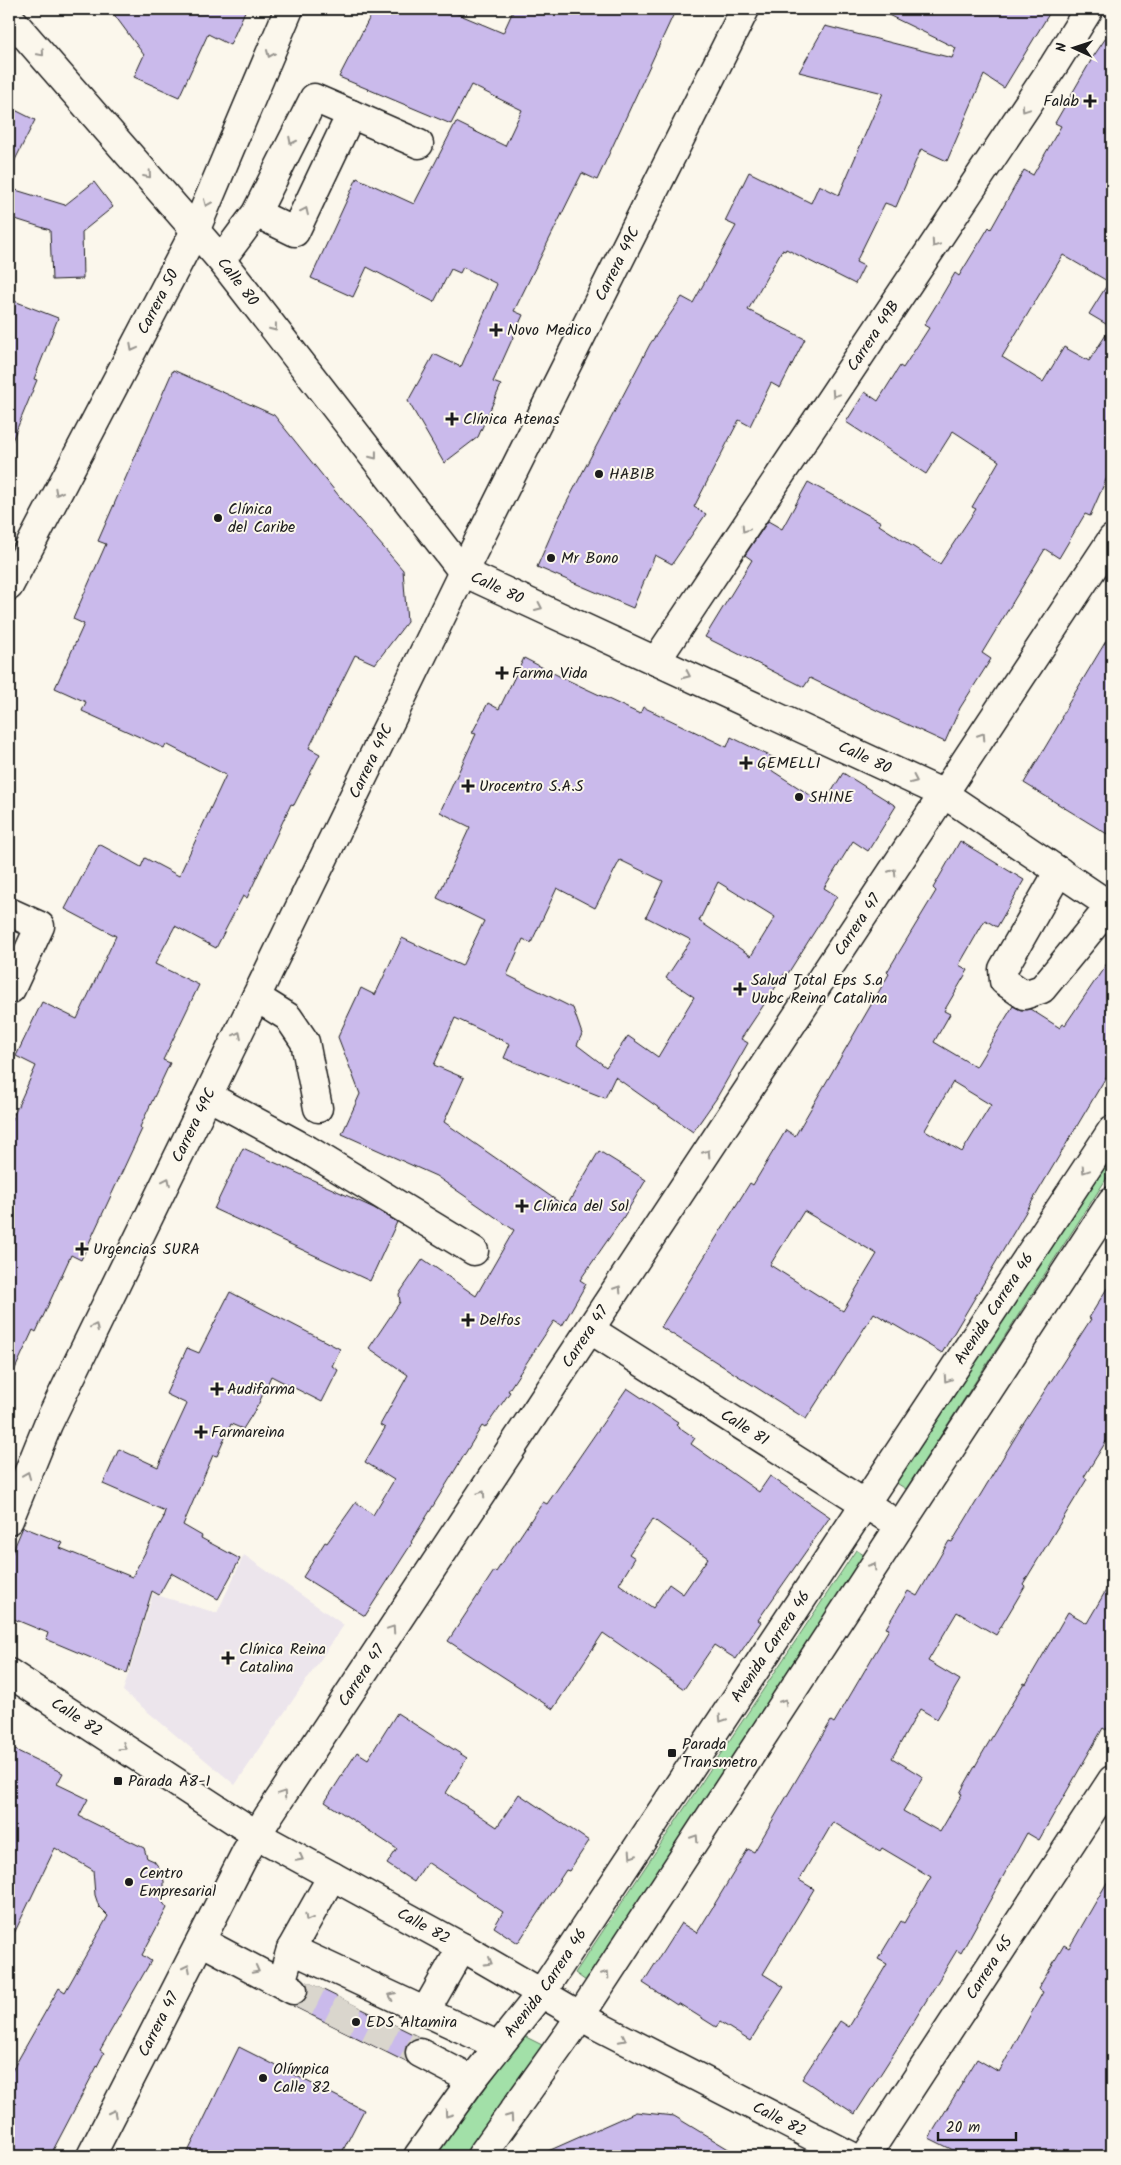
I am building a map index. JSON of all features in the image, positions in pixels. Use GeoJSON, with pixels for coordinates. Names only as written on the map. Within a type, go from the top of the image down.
{"type":"FeatureCollection","features":[{"type":"Feature","properties":{"kind":"street","name":"Carrera 50"},"geometry":{"type":"LineString","coordinates":[[9,586],[196,229],[289,9]]}},
{"type":"Feature","properties":{"kind":"street","name":"Carrera 49C"},"geometry":{"type":"LineString","coordinates":[[9,1520],[48,1424],[463,572],[745,9]]}},
{"type":"Feature","properties":{"kind":"street","name":"Carrera 49B"},"geometry":{"type":"LineString","coordinates":[[656,661],[1043,82],[1089,9]]}},
{"type":"Feature","properties":{"kind":"street","name":"Calle 80"},"geometry":{"type":"LineString","coordinates":[[9,17],[196,229],[463,572],[944,794],[1111,906]]}},
{"type":"Feature","properties":{"kind":"street"},"geometry":{"type":"LineString","coordinates":[[221,260],[256,213],[314,98],[419,144]]}},
{"type":"Feature","properties":{"kind":"street"},"geometry":{"type":"LineString","coordinates":[[256,213],[295,232],[351,114]]}},
{"type":"Feature","properties":{"kind":"street","name":"Carrera 47"},"geometry":{"type":"LineString","coordinates":[[91,2156],[268,1815],[591,1330],[1112,539]]}},
{"type":"Feature","properties":{"kind":"street"},"geometry":{"type":"LineString","coordinates":[[1059,871],[1003,969],[1004,981],[1024,995],[1042,989],[1111,906]]}},
{"type":"Feature","properties":{"kind":"street"},"geometry":{"type":"LineString","coordinates":[[9,912],[40,926],[9,990]]}},
{"type":"Feature","properties":{"kind":"street"},"geometry":{"type":"LineString","coordinates":[[256,997],[288,1016],[305,1042],[318,1108]]}},
{"type":"Feature","properties":{"kind":"street"},"geometry":{"type":"LineString","coordinates":[[208,1096],[308,1150],[474,1251]]}},
{"type":"Feature","properties":{"kind":"street","name":"Avenida Carrera 46"},"geometry":{"type":"LineString","coordinates":[[418,2156],[472,2080],[542,1992],[1112,1130]]}},
{"type":"Feature","properties":{"kind":"street"},"geometry":{"type":"LineString","coordinates":[[482,2156],[580,2016],[1112,1201]]}},
{"type":"Feature","properties":{"kind":"street","name":"Calle 81"},"geometry":{"type":"LineString","coordinates":[[591,1330],[900,1526]]}},
{"type":"Feature","properties":{"kind":"street","name":"Calle 82"},"geometry":{"type":"LineString","coordinates":[[9,1673],[257,1835],[462,1947],[542,1992],[580,2016],[851,2156]]}},
{"type":"Feature","properties":{"kind":"street","name":"Carrera 45"},"geometry":{"type":"LineString","coordinates":[[866,2156],[1112,1780]]}},
{"type":"Feature","properties":{"kind":"street"},"geometry":{"type":"LineString","coordinates":[[201,1941],[287,1987],[291,1949],[332,1876]]}},
{"type":"Feature","properties":{"kind":"street"},"geometry":{"type":"LineString","coordinates":[[425,2012],[462,1947]]}},
{"type":"Feature","properties":{"kind":"street"},"geometry":{"type":"LineString","coordinates":[[291,1949],[499,2046]]}},
{"type":"Feature","properties":{"kind":"street"},"geometry":{"type":"LineString","coordinates":[[420,2054],[472,2080]]}},
{"type":"Feature","properties":{"kind":"shaded area","name":"Clínica Reina Catalina"},"geometry":{"type":"Polygon","coordinates":[[[244,1555],[344,1625],[235,1785],[123,1691],[153,1594],[217,1613],[244,1555]]]}},
{"type":"Feature","properties":{"kind":"green space"},"geometry":{"type":"Polygon","coordinates":[[[1112,1147],[1112,1170],[906,1489],[895,1482],[1112,1147]]]}},
{"type":"Feature","properties":{"kind":"green space"},"geometry":{"type":"Polygon","coordinates":[[[856,1550],[867,1557],[586,1981],[575,1973],[856,1550]]]}},
{"type":"Feature","properties":{"kind":"green space"},"geometry":{"type":"Polygon","coordinates":[[[524,2036],[544,2046],[463,2156],[435,2156],[524,2036]]]}},
{"type":"Feature","properties":{"kind":"building"},"geometry":{"type":"Polygon","coordinates":[[[110,9],[246,9],[230,45],[208,34],[179,97],[134,77],[144,55],[110,9]]]}},
{"type":"Feature","properties":{"kind":"building"},"geometry":{"type":"Polygon","coordinates":[[[374,9],[446,9],[503,33],[514,9],[676,9],[597,180],[582,173],[514,311],[523,315],[493,382],[501,385],[478,437],[444,463],[408,401],[434,354],[461,367],[497,284],[463,267],[460,273],[451,269],[434,302],[367,267],[353,297],[311,278],[357,178],[414,204],[456,122],[505,146],[522,110],[471,85],[451,124],[339,77],[374,9]]]}},
{"type":"Feature","properties":{"kind":"building"},"geometry":{"type":"Polygon","coordinates":[[[876,9],[1052,9],[1004,88],[984,75],[947,161],[921,149],[896,207],[885,203],[856,262],[864,266],[855,284],[786,249],[785,251],[782,250],[748,310],[805,339],[780,388],[771,383],[750,426],[739,420],[694,507],[706,514],[672,564],[655,555],[633,608],[537,567],[557,521],[650,344],[682,297],[693,303],[736,226],[725,221],[749,172],[811,203],[819,185],[839,195],[883,93],[799,72],[825,26],[952,58],[956,48],[876,9]]]}},
{"type":"Feature","properties":{"kind":"building"},"geometry":{"type":"Polygon","coordinates":[[[1112,29],[1112,466],[1090,516],[1085,514],[1059,558],[1045,549],[982,653],[991,659],[960,708],[945,742],[810,678],[804,687],[705,637],[752,560],[745,555],[768,521],[782,529],[808,482],[881,522],[879,525],[940,564],[976,509],[972,507],[999,461],[953,431],[926,474],[846,422],[865,392],[878,401],[900,366],[903,368],[929,328],[924,325],[955,273],[959,276],[989,227],[991,229],[1024,170],[1033,175],[1061,126],[1055,123],[1093,57],[1112,29]],[[1063,255],[1002,357],[1043,382],[1064,347],[1089,361],[1111,327],[1089,314],[1109,282],[1063,255]]]}},
{"type":"Feature","properties":{"kind":"building"},"geometry":{"type":"Polygon","coordinates":[[[9,107],[35,120],[9,172],[9,107]]]}},
{"type":"Feature","properties":{"kind":"building"},"geometry":{"type":"Polygon","coordinates":[[[94,182],[113,207],[82,232],[83,279],[52,280],[50,230],[9,217],[9,188],[65,205],[94,182]]]}},
{"type":"Feature","properties":{"kind":"building"},"geometry":{"type":"Polygon","coordinates":[[[9,299],[58,318],[34,379],[37,380],[9,448],[9,299]]]}},
{"type":"Feature","properties":{"kind":"building"},"geometry":{"type":"Polygon","coordinates":[[[173,370],[274,415],[339,496],[403,570],[407,622],[375,664],[355,655],[309,748],[320,754],[294,805],[291,804],[247,898],[243,896],[216,948],[175,926],[155,964],[199,985],[163,1060],[170,1063],[140,1127],[142,1129],[81,1260],[71,1255],[36,1332],[33,1330],[9,1382],[9,1126],[36,1066],[16,1056],[42,1002],[77,1019],[116,936],[65,909],[99,844],[141,867],[145,858],[179,876],[226,775],[166,744],[164,748],[82,711],[86,702],[55,688],[84,624],[73,619],[106,544],[98,541],[173,370]]]}},
{"type":"Feature","properties":{"kind":"building"},"geometry":{"type":"Polygon","coordinates":[[[1112,631],[1112,837],[1024,783],[1112,631]]]}},
{"type":"Feature","properties":{"kind":"building"},"geometry":{"type":"Polygon","coordinates":[[[524,658],[640,714],[643,707],[727,747],[731,737],[776,759],[771,770],[824,804],[843,773],[896,806],[868,851],[853,841],[824,888],[837,896],[787,975],[785,973],[741,1039],[748,1043],[716,1099],[693,1132],[615,1077],[605,1098],[504,1058],[510,1044],[455,1018],[434,1065],[464,1078],[444,1122],[566,1207],[599,1151],[646,1180],[623,1218],[580,1280],[586,1284],[562,1326],[554,1321],[508,1391],[510,1392],[485,1428],[482,1426],[412,1543],[365,1616],[303,1577],[325,1542],[327,1543],[356,1502],[373,1515],[394,1480],[365,1462],[385,1428],[380,1425],[408,1375],[369,1348],[400,1302],[399,1294],[423,1259],[476,1296],[514,1230],[436,1176],[342,1134],[360,1094],[338,1037],[361,988],[375,995],[402,938],[462,966],[484,921],[437,898],[470,827],[440,812],[476,734],[472,733],[488,703],[499,709],[524,658]],[[620,860],[595,908],[557,888],[531,943],[523,939],[507,975],[573,1008],[582,1034],[577,1045],[606,1067],[628,1036],[658,1057],[694,997],[666,978],[691,940],[646,917],[663,881],[620,860]],[[718,882],[699,921],[751,956],[775,917],[718,882]]]}},
{"type":"Feature","properties":{"kind":"building"},"geometry":{"type":"Polygon","coordinates":[[[960,841],[1024,880],[997,927],[985,920],[959,965],[968,970],[944,1011],[950,1014],[934,1042],[976,1067],[1013,1006],[1021,1010],[1030,1009],[1060,1028],[1063,1024],[1065,1025],[1112,956],[1112,1067],[942,1353],[874,1313],[806,1419],[661,1327],[750,1183],[753,1185],[786,1130],[795,1136],[889,974],[887,972],[936,891],[933,888],[960,841]],[[953,1082],[925,1130],[962,1152],[991,1105],[953,1082]],[[804,1211],[770,1265],[843,1311],[877,1254],[804,1211]]]}},
{"type":"Feature","properties":{"kind":"building"},"geometry":{"type":"Polygon","coordinates":[[[243,1148],[374,1208],[397,1222],[370,1281],[214,1209],[243,1148]]]}},
{"type":"Feature","properties":{"kind":"building"},"geometry":{"type":"Polygon","coordinates":[[[1112,1280],[1112,1432],[1084,1477],[1087,1479],[1023,1584],[1025,1586],[996,1635],[957,1612],[928,1661],[960,1680],[937,1719],[920,1709],[892,1758],[923,1777],[903,1811],[940,1832],[982,1754],[1068,1612],[1087,1623],[1112,1580],[1112,1719],[1106,1730],[1103,1728],[1039,1840],[1027,1833],[961,1953],[957,1950],[855,2114],[802,2079],[840,2021],[849,2027],[887,1964],[878,1959],[901,1921],[904,1923],[931,1877],[882,1848],[880,1851],[833,1822],[799,1880],[814,1889],[763,1974],[784,1987],[750,2041],[720,2022],[716,2027],[643,1983],[681,1923],[697,1933],[748,1849],[754,1852],[831,1721],[834,1723],[889,1629],[886,1628],[908,1591],[917,1596],[949,1541],[952,1542],[1022,1426],[1091,1319],[1089,1318],[1112,1280]]]}},
{"type":"Feature","properties":{"kind":"building"},"geometry":{"type":"Polygon","coordinates":[[[230,1292],[340,1349],[332,1366],[338,1370],[322,1402],[271,1376],[258,1405],[243,1429],[231,1424],[217,1456],[213,1455],[183,1525],[202,1536],[201,1538],[240,1559],[218,1599],[171,1573],[159,1595],[152,1591],[127,1673],[46,1639],[48,1633],[9,1617],[9,1560],[23,1527],[63,1543],[60,1548],[132,1577],[164,1517],[165,1511],[103,1484],[119,1449],[158,1467],[187,1404],[166,1394],[187,1348],[199,1353],[230,1292]]]}},
{"type":"Feature","properties":{"kind":"building"},"geometry":{"type":"Polygon","coordinates":[[[627,1388],[678,1422],[676,1425],[695,1438],[691,1444],[759,1492],[770,1476],[830,1517],[758,1620],[761,1622],[736,1659],[714,1645],[684,1689],[603,1633],[553,1709],[448,1641],[494,1571],[496,1572],[543,1502],[547,1504],[627,1388]],[[653,1519],[629,1554],[635,1558],[619,1584],[653,1608],[669,1584],[683,1594],[708,1558],[653,1519]]]}},
{"type":"Feature","properties":{"kind":"building"},"geometry":{"type":"Polygon","coordinates":[[[397,1713],[467,1758],[446,1793],[497,1827],[519,1794],[589,1841],[569,1871],[566,1870],[518,1943],[494,1927],[503,1912],[427,1862],[414,1882],[387,1864],[397,1849],[325,1802],[357,1752],[368,1759],[397,1713]]]}},
{"type":"Feature","properties":{"kind":"building"},"geometry":{"type":"Polygon","coordinates":[[[9,1747],[63,1773],[57,1784],[88,1799],[79,1816],[144,1848],[147,1858],[154,1861],[160,1869],[164,1881],[164,1892],[161,1900],[167,1908],[142,1955],[151,1961],[100,2050],[104,2053],[50,2156],[9,2156],[9,2076],[59,1988],[65,1992],[108,1916],[99,1907],[95,1895],[93,1870],[55,1848],[9,1944],[9,1747]]]}},
{"type":"Feature","properties":{"kind":"building"},"geometry":{"type":"Polygon","coordinates":[[[1112,1874],[1112,2156],[965,2156],[929,2138],[977,2059],[999,2072],[1043,1992],[1038,1989],[1064,1945],[1069,1948],[1112,1874]]]}},
{"type":"Feature","properties":{"kind":"building","name":"EDS Altamira"},"geometry":{"type":"Polygon","coordinates":[[[305,1981],[419,2037],[411,2040],[406,2046],[404,2054],[408,2063],[293,2006],[302,2003],[307,1997],[309,1989],[305,1981]]]}},
{"type":"Feature","properties":{"kind":"building","name":"Olímpica Calle 82"},"geometry":{"type":"Polygon","coordinates":[[[239,2047],[364,2110],[340,2156],[186,2156],[239,2047]]]}},
{"type":"Feature","properties":{"kind":"building"},"geometry":{"type":"Polygon","coordinates":[[[636,2112],[674,2116],[740,2156],[537,2156],[636,2112]]]}},
{"type":"Feature","properties":{"kind":"tunnel"},"geometry":{"type":"LineString","coordinates":[[293,1990],[420,2053]]}},
{"type":"Feature","properties":{"kind":"place","name":"Falab"},"geometry":{"type":"Point","coordinates":[1090,101]}},
{"type":"Feature","properties":{"kind":"place","name":"Novo Medico"},"geometry":{"type":"Point","coordinates":[496,330]}},
{"type":"Feature","properties":{"kind":"place","name":"Clínica Atenas"},"geometry":{"type":"Point","coordinates":[452,419]}},
{"type":"Feature","properties":{"kind":"place","name":"HABIB"},"geometry":{"type":"Point","coordinates":[599,474]}},
{"type":"Feature","properties":{"kind":"place","name":"Clínica del Caribe"},"geometry":{"type":"Point","coordinates":[218,518]}},
{"type":"Feature","properties":{"kind":"place","name":"Mr Bono"},"geometry":{"type":"Point","coordinates":[551,558]}},
{"type":"Feature","properties":{"kind":"place","name":"Farma Vida"},"geometry":{"type":"Point","coordinates":[502,673]}},
{"type":"Feature","properties":{"kind":"place","name":"GEMELLI"},"geometry":{"type":"Point","coordinates":[746,763]}},
{"type":"Feature","properties":{"kind":"place","name":"Urocentro S.A.S"},"geometry":{"type":"Point","coordinates":[468,786]}},
{"type":"Feature","properties":{"kind":"place","name":"SHINE"},"geometry":{"type":"Point","coordinates":[799,797]}},
{"type":"Feature","properties":{"kind":"place","name":"Salud Total Eps S.a Uubc Reina Catalina"},"geometry":{"type":"Point","coordinates":[740,989]}},
{"type":"Feature","properties":{"kind":"place","name":"Clínica del Sol"},"geometry":{"type":"Point","coordinates":[522,1206]}},
{"type":"Feature","properties":{"kind":"place","name":"Urgencias SURA"},"geometry":{"type":"Point","coordinates":[82,1249]}},
{"type":"Feature","properties":{"kind":"place","name":"Delfos"},"geometry":{"type":"Point","coordinates":[468,1320]}},
{"type":"Feature","properties":{"kind":"place","name":"Audifarma"},"geometry":{"type":"Point","coordinates":[217,1389]}},
{"type":"Feature","properties":{"kind":"place","name":"Farmareina"},"geometry":{"type":"Point","coordinates":[201,1432]}},
{"type":"Feature","properties":{"kind":"place","name":"Clínica Reina Catalina"},"geometry":{"type":"Point","coordinates":[228,1658]}},
{"type":"Feature","properties":{"kind":"place","name":"Parada Transmetro"},"geometry":{"type":"Point","coordinates":[672,1753]}},
{"type":"Feature","properties":{"kind":"place","name":"Parada A8-1"},"geometry":{"type":"Point","coordinates":[118,1781]}},
{"type":"Feature","properties":{"kind":"place","name":"Centro Empresarial"},"geometry":{"type":"Point","coordinates":[129,1882]}},
{"type":"Feature","properties":{"kind":"place","name":"EDS Altamira"},"geometry":{"type":"Point","coordinates":[356,2022]}},
{"type":"Feature","properties":{"kind":"place","name":"Olímpica Calle 82"},"geometry":{"type":"Point","coordinates":[263,2078]}}]}
